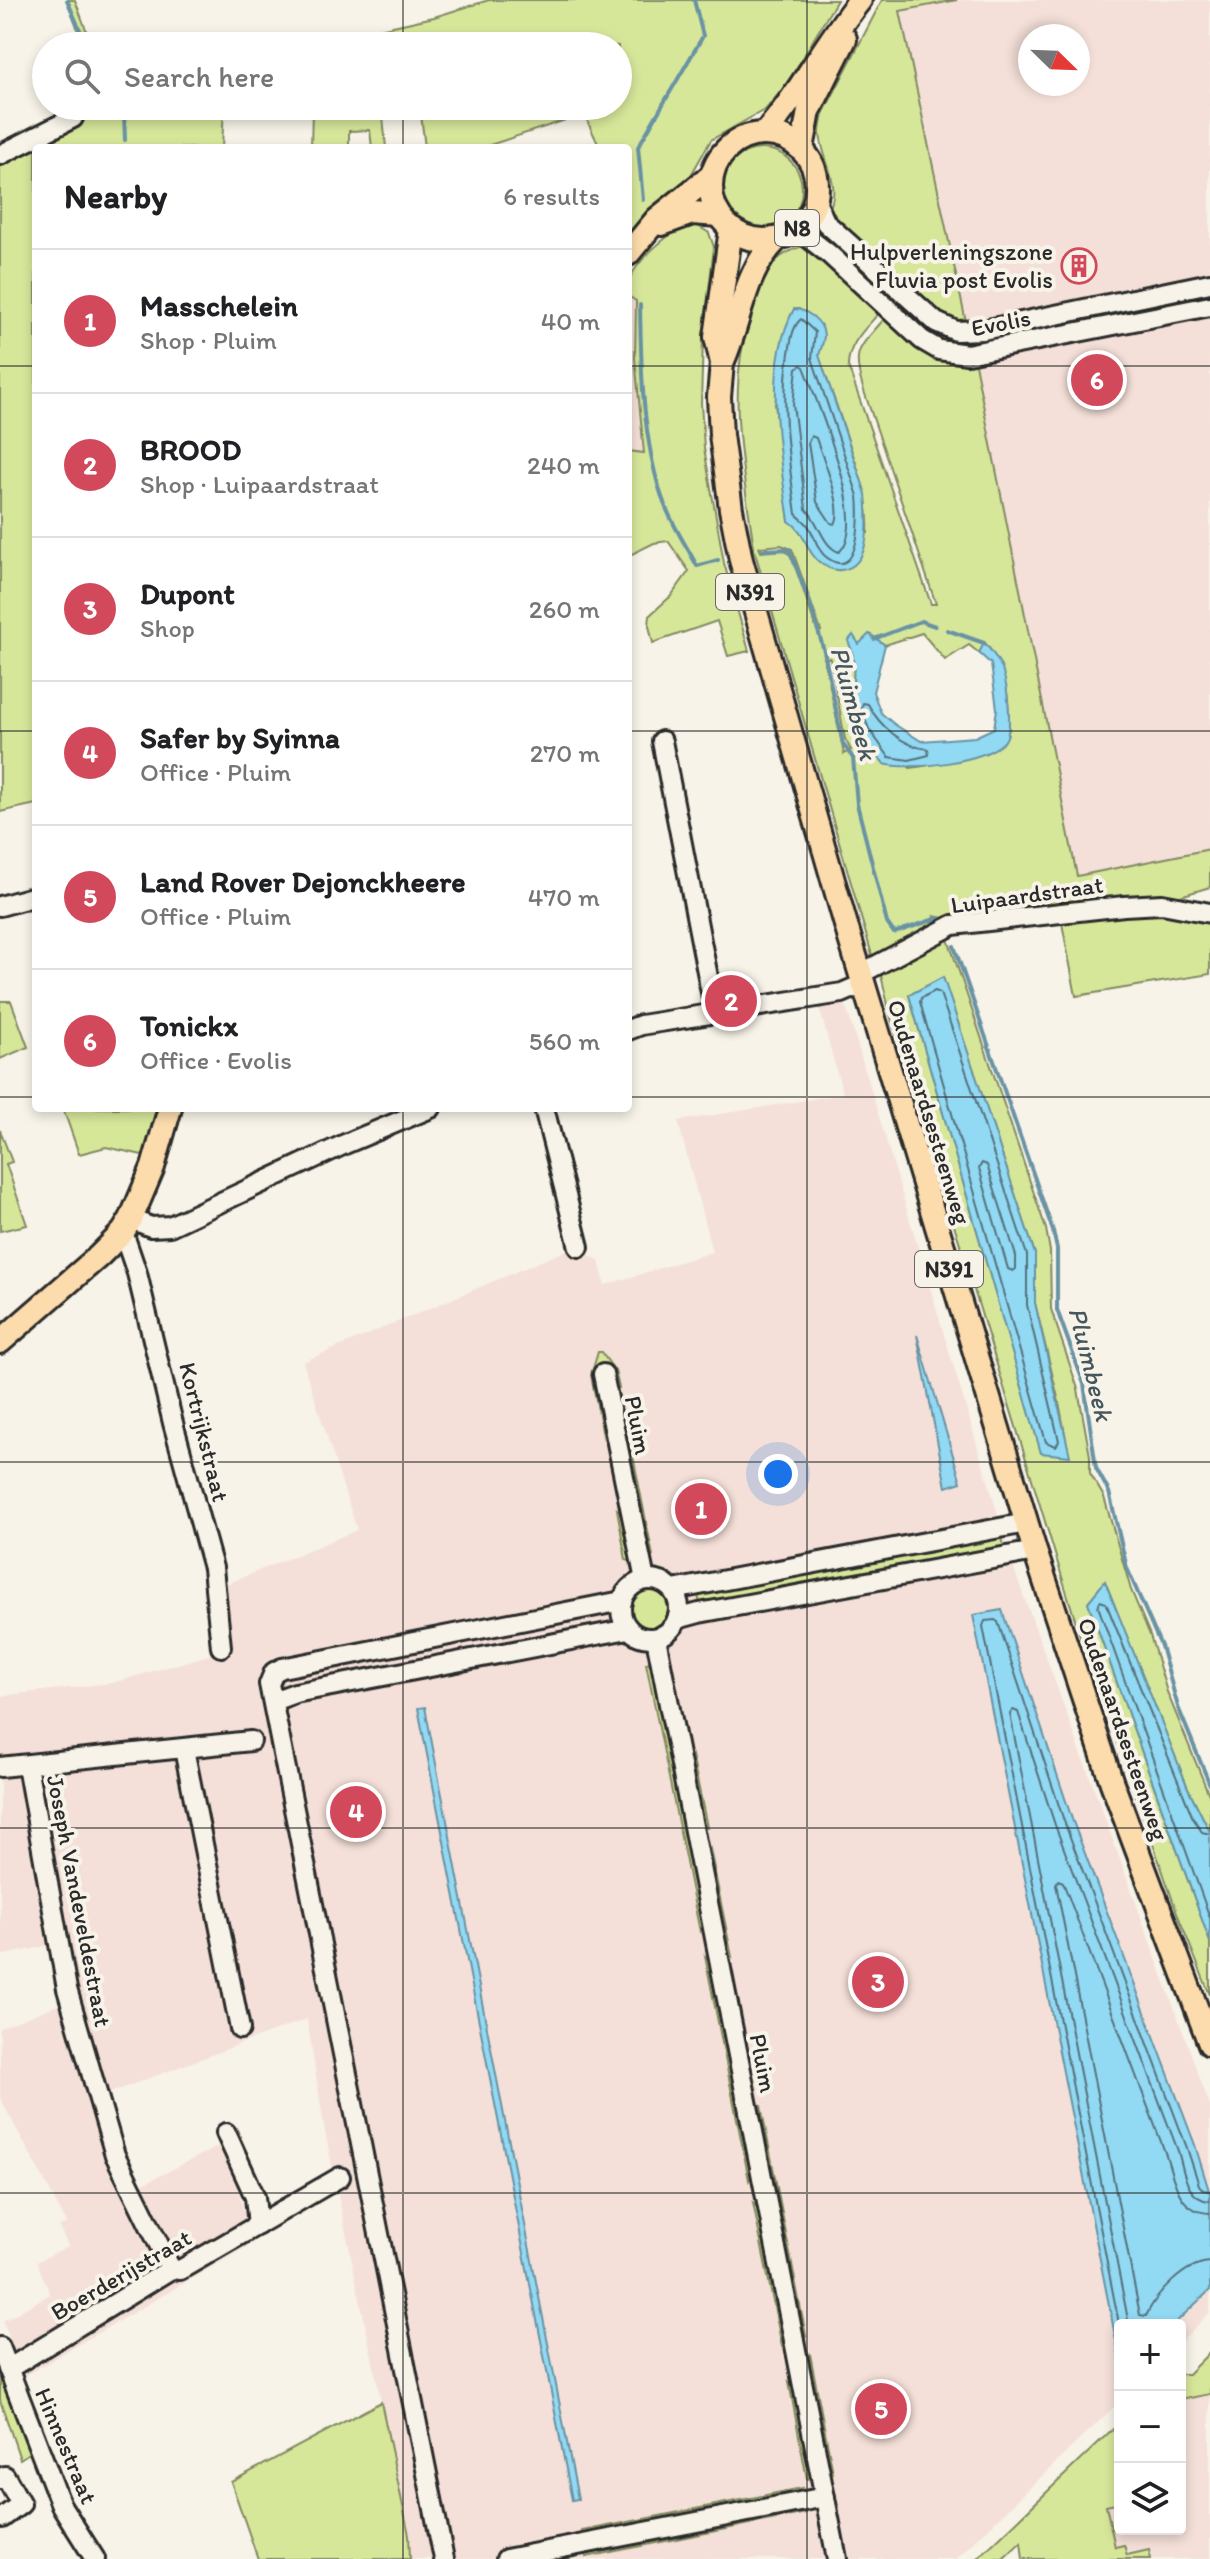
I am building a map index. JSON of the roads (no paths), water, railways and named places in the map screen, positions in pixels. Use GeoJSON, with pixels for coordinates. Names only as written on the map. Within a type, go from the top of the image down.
{"type":"FeatureCollection","features":[{"type":"Feature","properties":{"kind":"main road","name":"N8"},"geometry":{"type":"LineString","coordinates":[[632,249],[657,219],[712,175],[726,150],[750,136],[764,134],[787,108],[835,31],[861,0]]}},
{"type":"Feature","properties":{"kind":"main road","name":"N8"},"geometry":{"type":"LineString","coordinates":[[642,235],[681,215],[692,213],[725,222],[753,239],[787,234],[810,214],[816,202],[816,173],[802,149],[809,111],[861,0]]}},
{"type":"Feature","properties":{"kind":"main road"},"geometry":{"type":"LineString","coordinates":[[764,134],[791,141],[802,149]]}},
{"type":"Feature","properties":{"kind":"main road"},"geometry":{"type":"LineString","coordinates":[[712,175],[711,191],[725,222]]}},
{"type":"Feature","properties":{"kind":"main road","name":"Oudenaardsesteenweg"},"geometry":{"type":"LineString","coordinates":[[725,222],[716,337],[722,363],[719,397],[721,435],[741,560],[862,979],[1026,1523],[1112,1783],[1210,2044]]}},
{"type":"Feature","properties":{"kind":"main road","name":"Oudenaardsesteenweg"},"geometry":{"type":"LineString","coordinates":[[722,363],[732,342],[751,277],[765,251],[787,234]]}},
{"type":"Feature","properties":{"kind":"main road"},"geometry":{"type":"LineString","coordinates":[[0,1342],[99,1256],[127,1225],[153,1167],[169,1112]]}},
{"type":"Feature","properties":{"kind":"street"},"geometry":{"type":"LineString","coordinates":[[0,155],[69,120]]}},
{"type":"Feature","properties":{"kind":"street","name":"Evolis"},"geometry":{"type":"LineString","coordinates":[[816,202],[826,223],[936,322],[956,331],[1007,326],[1210,283],[1210,296]]}},
{"type":"Feature","properties":{"kind":"street","name":"Evolis"},"geometry":{"type":"LineString","coordinates":[[787,234],[829,254],[922,340],[948,353],[967,354],[1210,306]]}},
{"type":"Feature","properties":{"kind":"street"},"geometry":{"type":"LineString","coordinates":[[662,741],[715,1013]]}},
{"type":"Feature","properties":{"kind":"street"},"geometry":{"type":"LineString","coordinates":[[0,906],[32,897]]}},
{"type":"Feature","properties":{"kind":"street","name":"Luipaardstraat"},"geometry":{"type":"LineString","coordinates":[[632,1028],[842,993],[953,925],[1162,904],[1210,913]]}},
{"type":"Feature","properties":{"kind":"street"},"geometry":{"type":"LineString","coordinates":[[127,1225],[170,1226],[345,1144],[421,1112]]}},
{"type":"Feature","properties":{"kind":"street"},"geometry":{"type":"LineString","coordinates":[[545,1112],[579,1247]]}},
{"type":"Feature","properties":{"kind":"street","name":"Kortrijkstraat"},"geometry":{"type":"LineString","coordinates":[[127,1225],[173,1423],[213,1568],[221,1647]]}},
{"type":"Feature","properties":{"kind":"street","name":"Pluim"},"geometry":{"type":"LineString","coordinates":[[603,1374],[645,1580]]}},
{"type":"Feature","properties":{"kind":"street"},"geometry":{"type":"LineString","coordinates":[[673,1590],[1026,1523]]}},
{"type":"Feature","properties":{"kind":"street"},"geometry":{"type":"LineString","coordinates":[[677,1619],[1035,1551]]}},
{"type":"Feature","properties":{"kind":"street"},"geometry":{"type":"LineString","coordinates":[[273,1701],[295,1693],[628,1629],[646,1638],[656,1638],[672,1628],[677,1619],[679,1604],[673,1590],[660,1581],[645,1580],[630,1587],[620,1611],[628,1629]]}},
{"type":"Feature","properties":{"kind":"street"},"geometry":{"type":"LineString","coordinates":[[444,2559],[270,1677],[282,1668],[622,1601]]}},
{"type":"Feature","properties":{"kind":"street","name":"Pluim"},"geometry":{"type":"LineString","coordinates":[[656,1638],[837,2559]]}},
{"type":"Feature","properties":{"kind":"street"},"geometry":{"type":"LineString","coordinates":[[0,1767],[251,1741]]}},
{"type":"Feature","properties":{"kind":"street"},"geometry":{"type":"LineString","coordinates":[[184,1749],[240,2029]]}},
{"type":"Feature","properties":{"kind":"street","name":"Joseph Vandeveldestraat"},"geometry":{"type":"LineString","coordinates":[[27,1765],[67,1989],[115,2155],[171,2269]]}},
{"type":"Feature","properties":{"kind":"street"},"geometry":{"type":"LineString","coordinates":[[226,2133],[255,2197],[258,2225]]}},
{"type":"Feature","properties":{"kind":"street","name":"Boerderijstraat"},"geometry":{"type":"LineString","coordinates":[[8,2369],[171,2269],[180,2270],[340,2177]]}},
{"type":"Feature","properties":{"kind":"street","name":"Hinnestraat"},"geometry":{"type":"LineString","coordinates":[[0,2347],[61,2505],[95,2559]]}},
{"type":"Feature","properties":{"kind":"street"},"geometry":{"type":"LineString","coordinates":[[0,2479],[5,2476],[21,2504],[2,2518]]}},
{"type":"Feature","properties":{"kind":"street"},"geometry":{"type":"LineString","coordinates":[[506,2559],[825,2497]]}},
{"type":"Feature","properties":{"kind":"water"},"geometry":{"type":"Polygon","coordinates":[[[794,309],[813,317],[823,330],[824,340],[819,355],[866,494],[864,550],[851,567],[841,570],[828,568],[818,561],[799,530],[789,521],[778,442],[776,385],[784,332],[794,309]]]}},
{"type":"Feature","properties":{"kind":"water"},"geometry":{"type":"Polygon","coordinates":[[[869,634],[885,645],[873,692],[881,713],[921,741],[975,737],[994,728],[997,709],[991,664],[979,653],[984,643],[999,662],[1006,685],[1009,728],[1004,742],[964,760],[911,766],[884,764],[861,731],[853,709],[854,666],[848,641],[853,635],[859,644],[869,634]]]}},
{"type":"Feature","properties":{"kind":"water"},"geometry":{"type":"Polygon","coordinates":[[[943,977],[1035,1254],[1035,1303],[1070,1456],[1041,1453],[909,995],[943,977]]]}},
{"type":"Feature","properties":{"kind":"water"},"geometry":{"type":"Polygon","coordinates":[[[917,1335],[961,1482],[946,1487],[917,1335]]]}},
{"type":"Feature","properties":{"kind":"water"},"geometry":{"type":"Polygon","coordinates":[[[1105,1581],[1188,1788],[1210,1832],[1210,1942],[1088,1602],[1105,1581]]]}},
{"type":"Feature","properties":{"kind":"water"},"geometry":{"type":"Polygon","coordinates":[[[1002,1610],[1072,1819],[1195,2145],[1210,2194],[1210,2290],[1179,2319],[1114,2319],[1114,2331],[973,1615],[1002,1610]]]}},
{"type":"Feature","properties":{"kind":"water"},"geometry":{"type":"Polygon","coordinates":[[[425,1707],[578,2499],[572,2500],[418,1708],[425,1707]]]}},
{"type":"Feature","properties":{"kind":"waterway"},"geometry":{"type":"LineString","coordinates":[[67,0],[81,32]]}},
{"type":"Feature","properties":{"kind":"waterway","name":"Pluimbeek"},"geometry":{"type":"LineString","coordinates":[[643,200],[638,147],[703,36],[694,0]]}},
{"type":"Feature","properties":{"kind":"waterway"},"geometry":{"type":"LineString","coordinates":[[124,120],[125,140]]}},
{"type":"Feature","properties":{"kind":"waterway","name":"Pluimbeek"},"geometry":{"type":"LineString","coordinates":[[640,305],[647,428],[663,500],[697,566],[718,560]]}},
{"type":"Feature","properties":{"kind":"waterway","name":"Pluimbeek"},"geometry":{"type":"LineString","coordinates":[[762,550],[789,549],[810,603],[824,651],[843,744],[853,758],[857,804],[887,923],[894,933],[938,918],[945,922]]}},
{"type":"Feature","properties":{"kind":"waterway"},"geometry":{"type":"LineString","coordinates":[[874,639],[921,621],[935,626]]}},
{"type":"Feature","properties":{"kind":"waterway"},"geometry":{"type":"LineString","coordinates":[[947,630],[984,643]]}},
{"type":"Feature","properties":{"kind":"waterway","name":"Pluimbeek"},"geometry":{"type":"LineString","coordinates":[[954,946],[1053,1231],[1057,1249],[1057,1310],[1084,1384],[1096,1468],[1109,1492],[1127,1568],[1161,1646],[1178,1707],[1210,1785]]}},
{"type":"Feature","properties":{"kind":"place","name":"Hulpverleningszone Fluvia post Evolis"},"geometry":{"type":"Point","coordinates":[1079,266]}},
{"type":"Feature","properties":{"kind":"place","name":"Tonickx"},"geometry":{"type":"Point","coordinates":[1097,380]}},
{"type":"Feature","properties":{"kind":"place","name":"BROOD"},"geometry":{"type":"Point","coordinates":[731,1001]}},
{"type":"Feature","properties":{"kind":"place","name":"Masschelein"},"geometry":{"type":"Point","coordinates":[701,1509]}},
{"type":"Feature","properties":{"kind":"place","name":"Safer by Syinna"},"geometry":{"type":"Point","coordinates":[356,1812]}},
{"type":"Feature","properties":{"kind":"place","name":"Dupont"},"geometry":{"type":"Point","coordinates":[878,1982]}},
{"type":"Feature","properties":{"kind":"place","name":"Land Rover Dejonckheere"},"geometry":{"type":"Point","coordinates":[881,2409]}}]}
